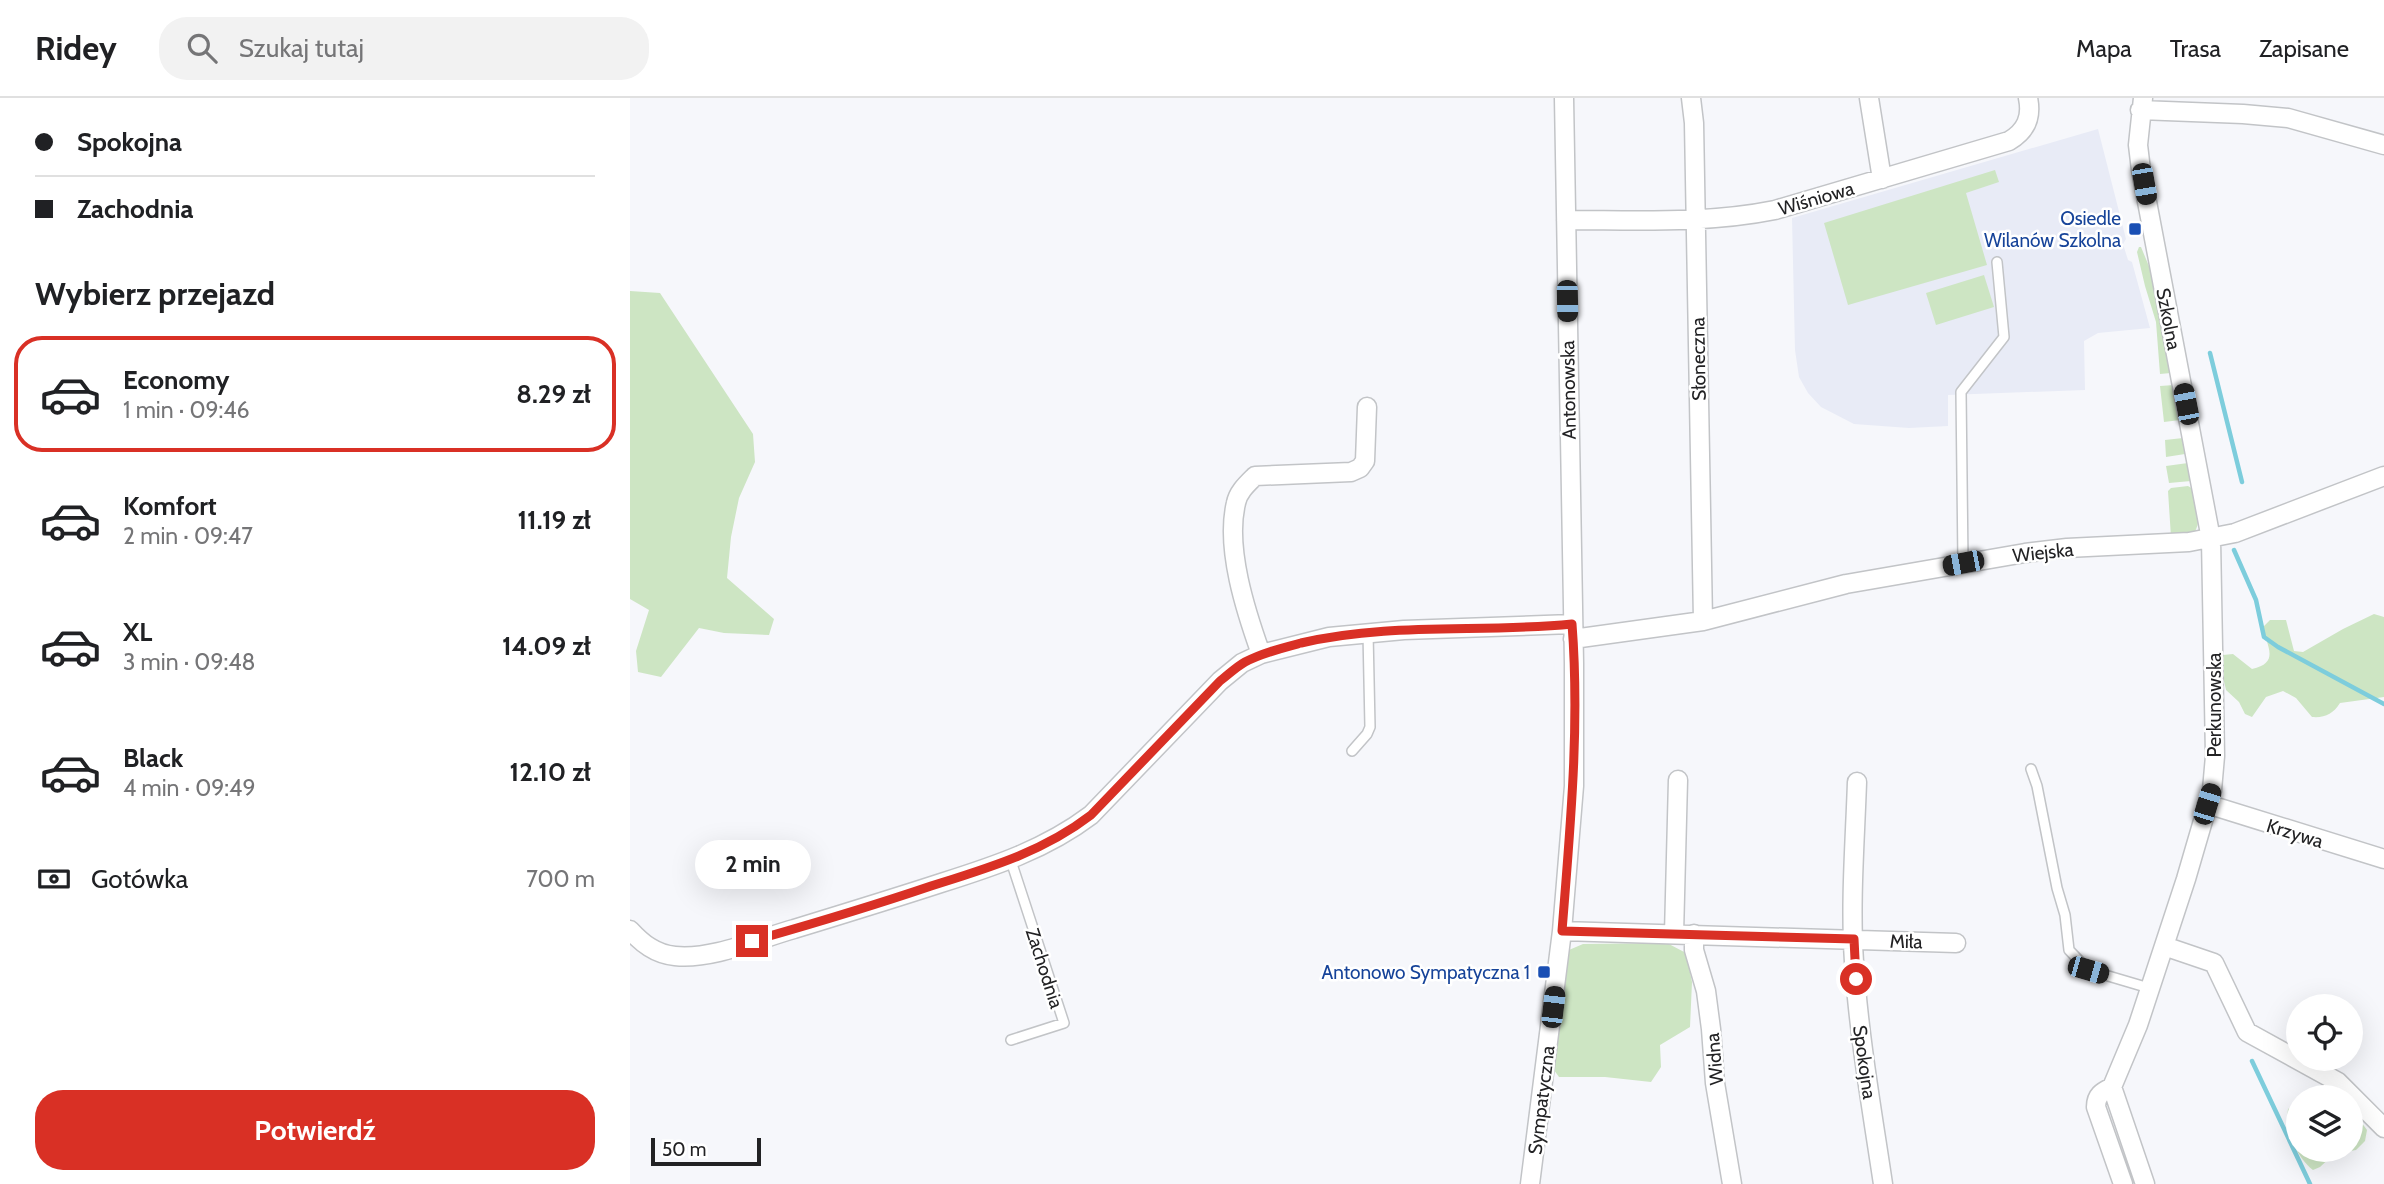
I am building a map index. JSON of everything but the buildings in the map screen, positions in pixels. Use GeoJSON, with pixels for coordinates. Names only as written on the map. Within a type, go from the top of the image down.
{"type":"FeatureCollection","features":[{"type":"Feature","properties":{"kind":"street","name":"Antonowska"},"geometry":{"type":"LineString","coordinates":[[1564,98],[1572,632]]}},
{"type":"Feature","properties":{"kind":"street","name":"Słoneczna"},"geometry":{"type":"LineString","coordinates":[[1691,98],[1694,123],[1703,621]]}},
{"type":"Feature","properties":{"kind":"street"},"geometry":{"type":"LineString","coordinates":[[1869,98],[1882,179]]}},
{"type":"Feature","properties":{"kind":"street","name":"Wiśniowa"},"geometry":{"type":"LineString","coordinates":[[1566,220],[1696,219],[1741,216],[1775,210],[2009,141],[2024,130],[2029,119],[2031,110],[2028,98]]}},
{"type":"Feature","properties":{"kind":"street"},"geometry":{"type":"LineString","coordinates":[[2142,104],[2288,118],[2384,145]]}},
{"type":"Feature","properties":{"kind":"street","name":"Szkolna"},"geometry":{"type":"LineString","coordinates":[[2142,104],[2138,145],[2141,170],[2211,539]]}},
{"type":"Feature","properties":{"kind":"street"},"geometry":{"type":"LineString","coordinates":[[1261,654],[1247,615],[1236,568],[1236,501],[1255,476],[1351,472],[1360,468],[1365,461],[1367,407]]}},
{"type":"Feature","properties":{"kind":"street","name":"Wiejska"},"geometry":{"type":"LineString","coordinates":[[1572,632],[1703,621],[1846,584],[2040,551],[2211,539],[2235,533],[2384,476]]}},
{"type":"Feature","properties":{"kind":"street","name":"Perkunowska"},"geometry":{"type":"LineString","coordinates":[[2123,1184],[2096,1107],[2096,1100],[2100,1093],[2112,1087],[2138,1025],[2212,790],[2215,756],[2211,539]]}},
{"type":"Feature","properties":{"kind":"street"},"geometry":{"type":"LineString","coordinates":[[630,930],[657,952],[673,956],[707,954],[875,905],[1010,861],[1047,844],[1091,815],[1220,681],[1242,663],[1261,654],[1329,637],[1368,633],[1447,628],[1572,632]]}},
{"type":"Feature","properties":{"kind":"street","name":"Sympatyczna"},"geometry":{"type":"LineString","coordinates":[[1530,1184],[1562,931],[1574,786],[1572,632]]}},
{"type":"Feature","properties":{"kind":"street"},"geometry":{"type":"LineString","coordinates":[[1674,934],[1678,780]]}},
{"type":"Feature","properties":{"kind":"street","name":"Spokojna"},"geometry":{"type":"LineString","coordinates":[[1857,782],[1852,914],[1859,1020],[1883,1184]]}},
{"type":"Feature","properties":{"kind":"street","name":"Krzywa"},"geometry":{"type":"LineString","coordinates":[[2207,804],[2384,859]]}},
{"type":"Feature","properties":{"kind":"street","name":"Miła"},"geometry":{"type":"LineString","coordinates":[[1562,931],[1956,943]]}},
{"type":"Feature","properties":{"kind":"street","name":"Widna"},"geometry":{"type":"LineString","coordinates":[[1694,934],[1694,950],[1708,1004],[1715,1083],[1732,1184]]}},
{"type":"Feature","properties":{"kind":"street"},"geometry":{"type":"LineString","coordinates":[[2164,946],[2214,963],[2248,1032],[2338,1082],[2384,1128]]}},
{"type":"Feature","properties":{"kind":"street"},"geometry":{"type":"LineString","coordinates":[[2112,1087],[2145,1184]]}},
{"type":"Feature","properties":{"kind":"lane"},"geometry":{"type":"LineString","coordinates":[[1963,563],[1961,392],[2004,337],[1997,262]]}},
{"type":"Feature","properties":{"kind":"lane"},"geometry":{"type":"LineString","coordinates":[[1352,751],[1370,727],[1368,633]]}},
{"type":"Feature","properties":{"kind":"lane"},"geometry":{"type":"LineString","coordinates":[[2031,769],[2065,915],[2069,950],[2088,970],[2149,988]]}},
{"type":"Feature","properties":{"kind":"lane","name":"Zachodnia"},"geometry":{"type":"LineString","coordinates":[[1010,861],[1064,1023],[1011,1040]]}},
{"type":"Feature","properties":{"kind":"shaded area"},"geometry":{"type":"Polygon","coordinates":[[[2098,129],[2126,239],[2123,244],[2128,260],[2132,262],[2150,328],[2098,333],[2084,341],[2085,390],[1948,395],[1948,426],[1909,428],[1854,424],[1821,407],[1808,393],[1799,377],[1795,350],[1792,218],[2098,129]]]}},
{"type":"Feature","properties":{"kind":"green space"},"geometry":{"type":"Polygon","coordinates":[[[1995,170],[1999,182],[1966,193],[1987,265],[1848,305],[1824,223],[1995,170]]]}},
{"type":"Feature","properties":{"kind":"green space"},"geometry":{"type":"Polygon","coordinates":[[[2139,247],[2153,276],[2171,373],[2160,374],[2156,322],[2137,252],[2139,247]]]}},
{"type":"Feature","properties":{"kind":"green space"},"geometry":{"type":"Polygon","coordinates":[[[1984,275],[1994,307],[1936,325],[1926,293],[1984,275]]]}},
{"type":"Feature","properties":{"kind":"green space"},"geometry":{"type":"Polygon","coordinates":[[[630,291],[660,293],[753,434],[755,462],[739,498],[731,537],[727,578],[774,619],[769,635],[724,633],[699,628],[661,677],[638,672],[636,651],[649,610],[630,599],[630,291]]]}},
{"type":"Feature","properties":{"kind":"green space"},"geometry":{"type":"Polygon","coordinates":[[[2174,385],[2180,420],[2164,422],[2160,386],[2174,385]]]}},
{"type":"Feature","properties":{"kind":"green space"},"geometry":{"type":"Polygon","coordinates":[[[2183,438],[2185,454],[2166,457],[2165,440],[2183,438]]]}},
{"type":"Feature","properties":{"kind":"green space"},"geometry":{"type":"Polygon","coordinates":[[[2188,463],[2191,481],[2169,483],[2166,466],[2188,463]]]}},
{"type":"Feature","properties":{"kind":"green space"},"geometry":{"type":"Polygon","coordinates":[[[2188,486],[2193,489],[2197,506],[2197,528],[2194,533],[2171,537],[2168,491],[2171,488],[2188,486]]]}},
{"type":"Feature","properties":{"kind":"green space"},"geometry":{"type":"Polygon","coordinates":[[[2374,614],[2384,617],[2384,697],[2340,703],[2328,714],[2312,717],[2296,698],[2283,691],[2266,697],[2252,717],[2245,714],[2239,702],[2226,690],[2223,655],[2233,654],[2252,669],[2261,666],[2269,658],[2263,627],[2270,620],[2286,620],[2294,651],[2303,652],[2374,614]]]}},
{"type":"Feature","properties":{"kind":"green space"},"geometry":{"type":"Polygon","coordinates":[[[1667,943],[1686,953],[1692,982],[1690,1027],[1660,1045],[1661,1067],[1651,1082],[1605,1077],[1559,1077],[1554,1070],[1554,1061],[1569,950],[1583,944],[1667,943]]]}},
{"type":"Feature","properties":{"kind":"green space"},"geometry":{"type":"Polygon","coordinates":[[[2363,1125],[2367,1130],[2363,1143],[2363,1125]]]}},
{"type":"Feature","properties":{"kind":"green space"},"geometry":{"type":"Polygon","coordinates":[[[2306,1162],[2325,1162],[2313,1170],[2306,1162]]]}},
{"type":"Feature","properties":{"kind":"waterway"},"geometry":{"type":"LineString","coordinates":[[2210,353],[2242,482]]}},
{"type":"Feature","properties":{"kind":"waterway"},"geometry":{"type":"LineString","coordinates":[[2234,550],[2256,600],[2264,637],[2384,704]]}},
{"type":"Feature","properties":{"kind":"waterway"},"geometry":{"type":"LineString","coordinates":[[2252,1061],[2310,1184]]}},
{"type":"Feature","properties":{"kind":"place","name":"Osiedle Wilanów Szkolna"},"geometry":{"type":"Point","coordinates":[2135,229]}},
{"type":"Feature","properties":{"kind":"place","name":"Antonowo Sympatyczna 1"},"geometry":{"type":"Point","coordinates":[1544,972]}},
{"type":"Feature","properties":{"kind":"route"},"geometry":{"type":"LineString","coordinates":[[752,941],[1010,861],[1047,844],[1091,815],[1220,681],[1242,663],[1261,654],[1329,637],[1368,633],[1572,624],[1574,786],[1562,931],[1854,939],[1856,979]]}}]}
